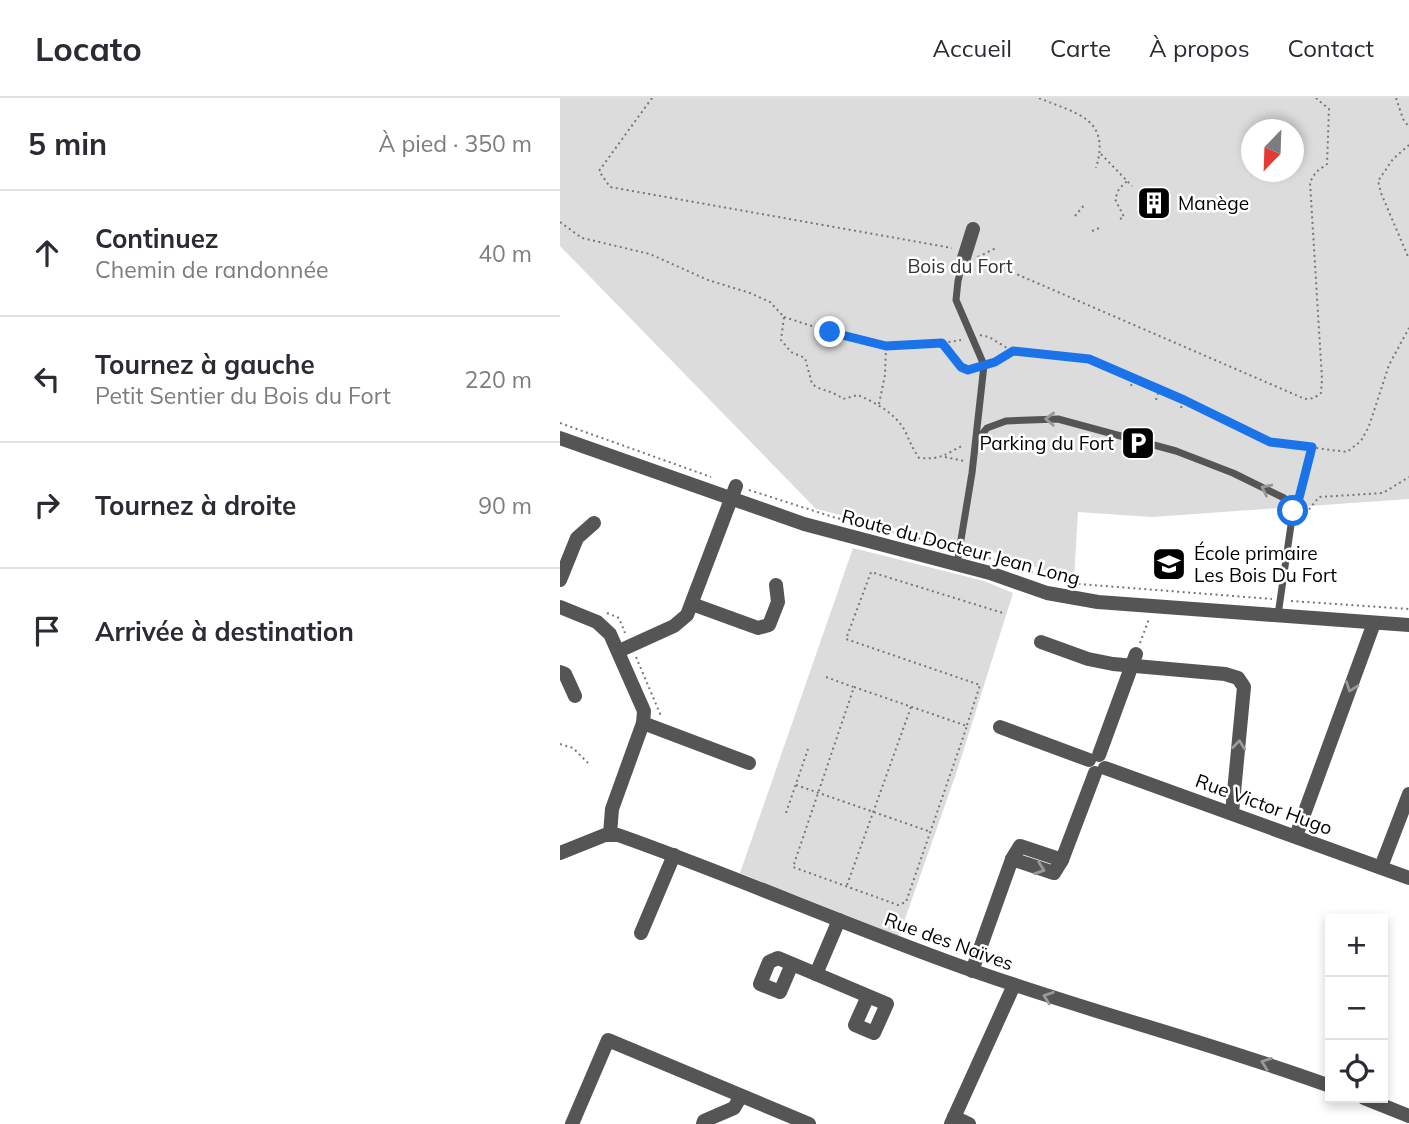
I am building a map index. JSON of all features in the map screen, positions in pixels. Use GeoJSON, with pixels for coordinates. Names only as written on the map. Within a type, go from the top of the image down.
{"type":"FeatureCollection","features":[{"type":"Feature","properties":{"kind":"street"},"geometry":{"type":"LineString","coordinates":[[963,261],[972,229]]}},
{"type":"Feature","properties":{"kind":"street","name":"Route du Docteur Jean Long"},"geometry":{"type":"LineString","coordinates":[[560,438],[734,492],[825,530],[957,564],[1059,596],[1152,606],[1409,625]]}},
{"type":"Feature","properties":{"kind":"street"},"geometry":{"type":"LineString","coordinates":[[626,650],[674,626],[687,615],[734,492]]}},
{"type":"Feature","properties":{"kind":"street"},"geometry":{"type":"LineString","coordinates":[[560,580],[577,538],[594,523]]}},
{"type":"Feature","properties":{"kind":"street"},"geometry":{"type":"LineString","coordinates":[[692,604],[758,628],[769,625],[778,602],[776,585]]}},
{"type":"Feature","properties":{"kind":"street"},"geometry":{"type":"LineString","coordinates":[[561,611],[597,622],[626,650],[650,723],[749,763]]}},
{"type":"Feature","properties":{"kind":"street"},"geometry":{"type":"LineString","coordinates":[[1296,836],[1374,623]]}},
{"type":"Feature","properties":{"kind":"street"},"geometry":{"type":"LineString","coordinates":[[1041,642],[1088,659],[1134,660],[1238,678],[1244,687],[1232,813]]}},
{"type":"Feature","properties":{"kind":"street"},"geometry":{"type":"LineString","coordinates":[[972,971],[1012,859],[1054,873],[1062,860],[1134,660]]}},
{"type":"Feature","properties":{"kind":"street"},"geometry":{"type":"LineString","coordinates":[[560,672],[565,674],[575,696]]}},
{"type":"Feature","properties":{"kind":"street"},"geometry":{"type":"LineString","coordinates":[[560,853],[610,834],[612,809],[650,723]]}},
{"type":"Feature","properties":{"kind":"street","name":"Rue Victor Hugo"},"geometry":{"type":"LineString","coordinates":[[1000,727],[1409,877]]}},
{"type":"Feature","properties":{"kind":"street"},"geometry":{"type":"LineString","coordinates":[[1381,867],[1409,794]]}},
{"type":"Feature","properties":{"kind":"street","name":"Rue des Naïves"},"geometry":{"type":"LineString","coordinates":[[610,834],[674,855],[972,971],[1058,1001],[1243,1055],[1325,1084]]}},
{"type":"Feature","properties":{"kind":"street"},"geometry":{"type":"LineString","coordinates":[[641,933],[674,855]]}},
{"type":"Feature","properties":{"kind":"street"},"geometry":{"type":"LineString","coordinates":[[816,974],[839,920]]}},
{"type":"Feature","properties":{"kind":"street"},"geometry":{"type":"LineString","coordinates":[[792,964],[868,996]]}},
{"type":"Feature","properties":{"kind":"street"},"geometry":{"type":"LineString","coordinates":[[969,1124],[953,1121],[1014,985]]}},
{"type":"Feature","properties":{"kind":"street"},"geometry":{"type":"LineString","coordinates":[[572,1124],[608,1040],[808,1124]]}},
{"type":"Feature","properties":{"kind":"street"},"geometry":{"type":"LineString","coordinates":[[703,1124],[704,1121],[734,1108],[741,1096]]}},
{"type":"Feature","properties":{"kind":"street"},"geometry":{"type":"LineString","coordinates":[[1376,1103],[1409,1116]]}},
{"type":"Feature","properties":{"kind":"lane"},"geometry":{"type":"LineString","coordinates":[[957,564],[976,442],[984,365],[956,300],[963,261]]}},
{"type":"Feature","properties":{"kind":"lane"},"geometry":{"type":"LineString","coordinates":[[976,442],[987,428],[1006,421],[1058,419],[1176,451],[1233,473],[1284,498],[1293,511],[1278,615]]}},
{"type":"Feature","properties":{"kind":"path"},"geometry":{"type":"LineString","coordinates":[[652,98],[599,171],[610,187],[953,249]]}},
{"type":"Feature","properties":{"kind":"path"},"geometry":{"type":"LineString","coordinates":[[1039,98],[1092,122],[1097,130],[1100,153],[1096,168]]}},
{"type":"Feature","properties":{"kind":"path"},"geometry":{"type":"LineString","coordinates":[[996,248],[978,257],[1305,399],[1314,398],[1321,393],[1322,379],[1310,182],[1316,172],[1327,164],[1329,109],[1316,98]]}},
{"type":"Feature","properties":{"kind":"path"},"geometry":{"type":"LineString","coordinates":[[1396,98],[1403,119],[1409,127]]}},
{"type":"Feature","properties":{"kind":"path"},"geometry":{"type":"LineString","coordinates":[[1409,145],[1393,159],[1378,181],[1409,259]]}},
{"type":"Feature","properties":{"kind":"path"},"geometry":{"type":"LineString","coordinates":[[1100,153],[1132,186]]}},
{"type":"Feature","properties":{"kind":"path"},"geometry":{"type":"LineString","coordinates":[[1119,219],[1124,217],[1115,198],[1127,181]]}},
{"type":"Feature","properties":{"kind":"path"},"geometry":{"type":"LineString","coordinates":[[1075,216],[1086,204]]}},
{"type":"Feature","properties":{"kind":"path"},"geometry":{"type":"LineString","coordinates":[[560,222],[582,238],[650,254],[708,280],[770,302],[784,317],[830,332],[886,346],[960,340]]}},
{"type":"Feature","properties":{"kind":"path"},"geometry":{"type":"LineString","coordinates":[[1092,231],[1099,228]]}},
{"type":"Feature","properties":{"kind":"path"},"geometry":{"type":"LineString","coordinates":[[784,317],[781,340],[791,352],[805,358],[812,384],[822,390],[832,390],[843,399],[858,394],[878,404],[905,431],[910,446],[919,458],[944,457],[961,446],[976,442]]}},
{"type":"Feature","properties":{"kind":"path"},"geometry":{"type":"LineString","coordinates":[[980,335],[989,337],[1013,351],[1089,359],[1184,400],[1270,442],[1347,452],[1361,441],[1369,426],[1388,365],[1409,328]]}},
{"type":"Feature","properties":{"kind":"path"},"geometry":{"type":"LineString","coordinates":[[942,343],[961,367],[968,370],[995,362],[1013,351]]}},
{"type":"Feature","properties":{"kind":"path"},"geometry":{"type":"LineString","coordinates":[[878,404],[885,375],[886,346]]}},
{"type":"Feature","properties":{"kind":"path"},"geometry":{"type":"LineString","coordinates":[[1131,386],[1133,379]]}},
{"type":"Feature","properties":{"kind":"path"},"geometry":{"type":"LineString","coordinates":[[1156,400],[1159,389]]}},
{"type":"Feature","properties":{"kind":"path"},"geometry":{"type":"LineString","coordinates":[[1181,408],[1184,400]]}},
{"type":"Feature","properties":{"kind":"path"},"geometry":{"type":"LineString","coordinates":[[560,423],[734,492],[960,548],[1055,580],[1153,591],[1409,609]]}},
{"type":"Feature","properties":{"kind":"path"},"geometry":{"type":"LineString","coordinates":[[1290,504],[1299,498],[1312,447]]}},
{"type":"Feature","properties":{"kind":"path"},"geometry":{"type":"LineString","coordinates":[[944,457],[973,463]]}},
{"type":"Feature","properties":{"kind":"path"},"geometry":{"type":"LineString","coordinates":[[1292,524],[1300,521],[1319,497],[1383,493],[1409,477]]}},
{"type":"Feature","properties":{"kind":"path"},"geometry":{"type":"LineString","coordinates":[[854,687],[793,867],[898,905],[906,902],[980,685],[846,639],[871,572],[1003,613]]}},
{"type":"Feature","properties":{"kind":"path"},"geometry":{"type":"LineString","coordinates":[[1134,660],[1152,606],[1153,591]]}},
{"type":"Feature","properties":{"kind":"path"},"geometry":{"type":"LineString","coordinates":[[626,650],[661,715],[650,723]]}},
{"type":"Feature","properties":{"kind":"path"},"geometry":{"type":"LineString","coordinates":[[826,677],[967,726]]}},
{"type":"Feature","properties":{"kind":"path"},"geometry":{"type":"LineString","coordinates":[[847,886],[911,707]]}},
{"type":"Feature","properties":{"kind":"path"},"geometry":{"type":"LineString","coordinates":[[560,744],[572,748],[588,762]]}},
{"type":"Feature","properties":{"kind":"path"},"geometry":{"type":"LineString","coordinates":[[786,813],[808,749]]}},
{"type":"Feature","properties":{"kind":"path"},"geometry":{"type":"LineString","coordinates":[[796,785],[932,832]]}},
{"type":"Feature","properties":{"kind":"green space","name":"Bois du Fort"},"geometry":{"type":"Polygon","coordinates":[[[560,98],[1409,98],[1409,499],[1152,517],[1078,512],[1074,579],[993,552],[816,509],[560,246],[560,98]]]}},
{"type":"Feature","properties":{"kind":"green space"},"geometry":{"type":"Polygon","coordinates":[[[853,548],[984,581],[1013,593],[957,771],[899,936],[740,873],[853,548]]]}},
{"type":"Feature","properties":{"kind":"place","name":"Manège"},"geometry":{"type":"Point","coordinates":[1154,203]}},
{"type":"Feature","properties":{"kind":"place","name":"Parking du Fort"},"geometry":{"type":"Point","coordinates":[1138,443]}},
{"type":"Feature","properties":{"kind":"place","name":"École primaire Les Bois Du Fort"},"geometry":{"type":"Point","coordinates":[1169,564]}},
{"type":"Feature","properties":{"kind":"route"},"geometry":{"type":"LineString","coordinates":[[830,332],[886,346],[942,343],[961,367],[968,370],[995,362],[1013,351],[1089,359],[1184,400],[1270,442],[1312,447],[1299,498],[1290,504],[1293,511]]}}]}
